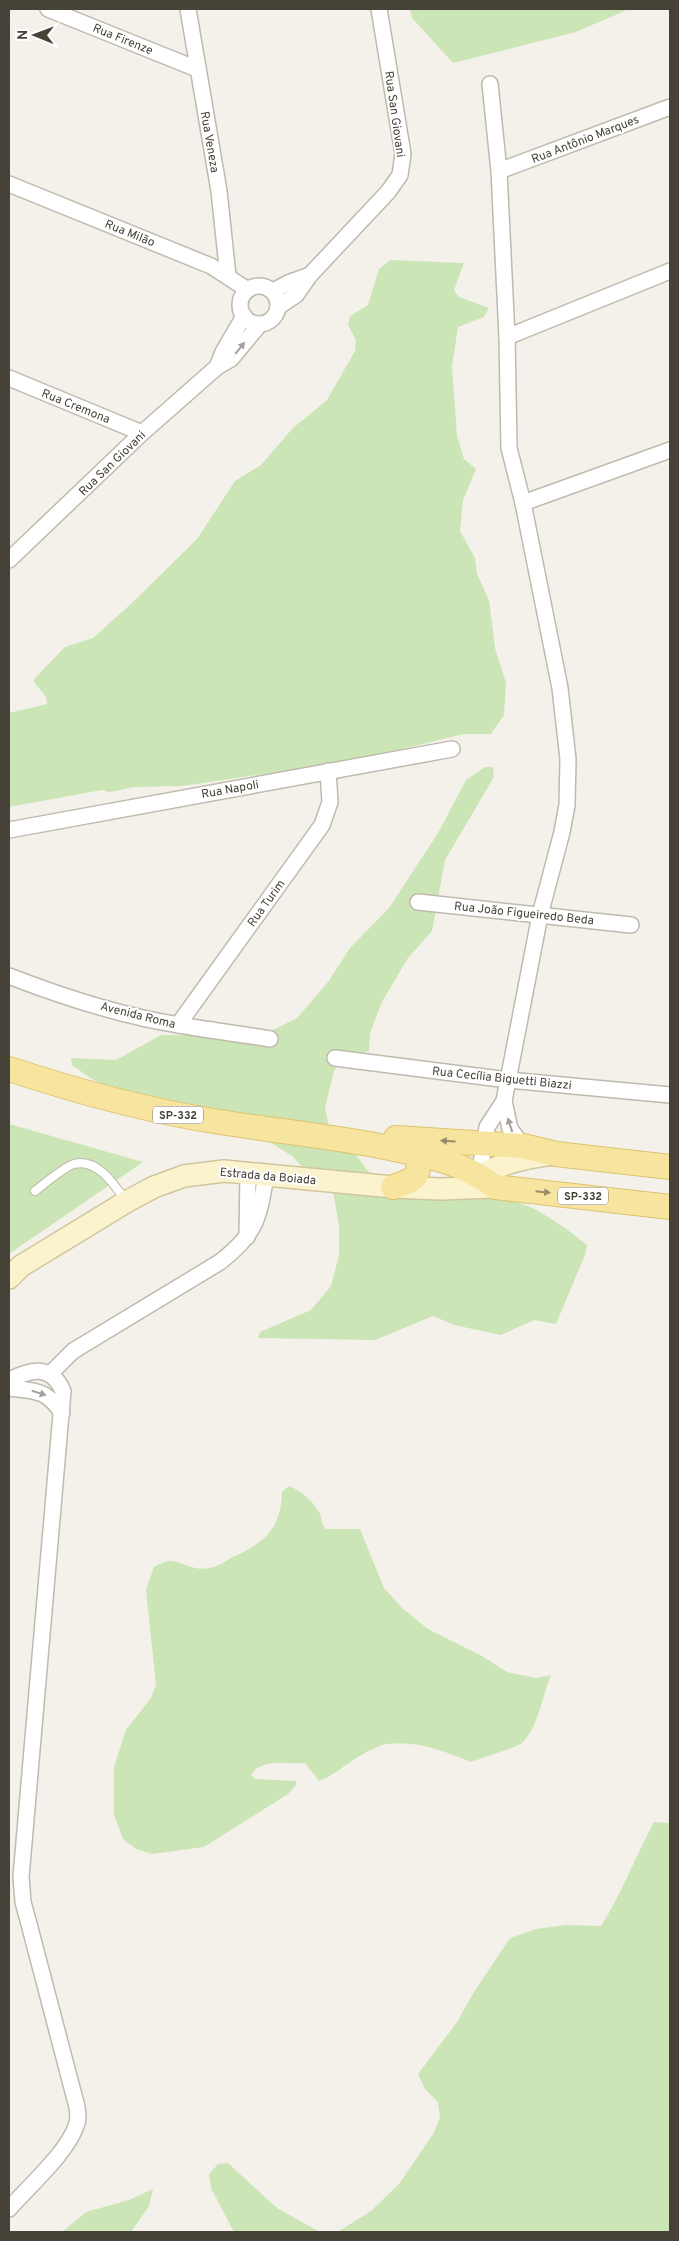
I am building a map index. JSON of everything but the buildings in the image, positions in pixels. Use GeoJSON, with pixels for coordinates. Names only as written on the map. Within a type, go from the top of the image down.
{"type":"FeatureCollection","features":[{"type":"Feature","properties":{"kind":"main road","name":"SP-332"},"geometry":{"type":"LineString","coordinates":[[9,1069],[61,1086],[174,1114],[352,1140],[417,1154],[451,1162],[487,1181],[670,1207]]}},
{"type":"Feature","properties":{"kind":"main road","name":"SP-332"},"geometry":{"type":"LineString","coordinates":[[352,1140],[411,1138],[485,1142],[524,1146],[556,1154],[670,1167]]}},
{"type":"Feature","properties":{"kind":"main road"},"geometry":{"type":"LineString","coordinates":[[393,1187],[410,1181],[416,1176],[420,1168],[417,1154]]}},
{"type":"Feature","properties":{"kind":"main road"},"geometry":{"type":"LineString","coordinates":[[487,1181],[511,1162],[556,1154]]}},
{"type":"Feature","properties":{"kind":"main road"},"geometry":{"type":"LineString","coordinates":[[605,1199],[609,1160]]}},
{"type":"Feature","properties":{"kind":"main road","name":"Estrada da Boiada"},"geometry":{"type":"LineString","coordinates":[[9,1278],[21,1266],[126,1202],[154,1187],[184,1176],[224,1171],[393,1187],[458,1189],[487,1181]]}},
{"type":"Feature","properties":{"kind":"street","name":"Rua Firenze"},"geometry":{"type":"LineString","coordinates":[[48,9],[197,69]]}},
{"type":"Feature","properties":{"kind":"street","name":"Rua Veneza"},"geometry":{"type":"LineString","coordinates":[[188,9],[219,191],[228,276]]}},
{"type":"Feature","properties":{"kind":"street","name":"Rua San Giovani"},"geometry":{"type":"LineString","coordinates":[[278,307],[296,295],[310,275],[388,192],[400,175],[403,154],[379,9]]}},
{"type":"Feature","properties":{"kind":"street"},"geometry":{"type":"LineString","coordinates":[[487,1181],[485,1142],[487,1127],[504,1101],[540,915],[566,814],[568,758],[560,688],[523,503],[511,461],[507,433],[507,337],[500,171],[490,84]]}},
{"type":"Feature","properties":{"kind":"street","name":"Rua Antônio Marques"},"geometry":{"type":"LineString","coordinates":[[500,171],[670,107]]}},
{"type":"Feature","properties":{"kind":"street","name":"Rua Milão"},"geometry":{"type":"LineString","coordinates":[[9,184],[190,257],[228,276],[248,290]]}},
{"type":"Feature","properties":{"kind":"street"},"geometry":{"type":"LineString","coordinates":[[507,337],[670,271]]}},
{"type":"Feature","properties":{"kind":"street","name":"Rua San Giovani"},"geometry":{"type":"LineString","coordinates":[[273,292],[288,283],[310,275]]}},
{"type":"Feature","properties":{"kind":"street"},"geometry":{"type":"LineString","coordinates":[[261,286],[273,292],[277,298],[278,307],[272,319],[260,324],[254,323],[244,316],[241,305],[244,294],[248,290],[261,286]]}},
{"type":"Feature","properties":{"kind":"street","name":"Rua San Giovani"},"geometry":{"type":"LineString","coordinates":[[217,367],[223,352],[244,316]]}},
{"type":"Feature","properties":{"kind":"street","name":"Rua San Giovani"},"geometry":{"type":"LineString","coordinates":[[9,560],[142,433],[217,367],[231,359],[260,324]]}},
{"type":"Feature","properties":{"kind":"street","name":"Rua Cremona"},"geometry":{"type":"LineString","coordinates":[[9,378],[142,433]]}},
{"type":"Feature","properties":{"kind":"street"},"geometry":{"type":"LineString","coordinates":[[523,503],[670,450]]}},
{"type":"Feature","properties":{"kind":"street","name":"Rua Napoli"},"geometry":{"type":"LineString","coordinates":[[9,830],[452,749]]}},
{"type":"Feature","properties":{"kind":"street","name":"Rua Turim"},"geometry":{"type":"LineString","coordinates":[[178,1025],[322,824],[330,802],[328,771]]}},
{"type":"Feature","properties":{"kind":"street","name":"Rua João Figueiredo Beda"},"geometry":{"type":"LineString","coordinates":[[418,902],[631,925]]}},
{"type":"Feature","properties":{"kind":"street","name":"Avenida Roma"},"geometry":{"type":"LineString","coordinates":[[9,976],[77,999],[178,1025],[270,1039]]}},
{"type":"Feature","properties":{"kind":"street","name":"Rua Cecília Biguetti Biazzi"},"geometry":{"type":"LineString","coordinates":[[335,1058],[508,1080],[670,1095]]}},
{"type":"Feature","properties":{"kind":"street"},"geometry":{"type":"LineString","coordinates":[[504,1101],[510,1129],[524,1146]]}},
{"type":"Feature","properties":{"kind":"street"},"geometry":{"type":"LineString","coordinates":[[50,1374],[73,1351],[220,1262],[247,1238],[257,1174]]}},
{"type":"Feature","properties":{"kind":"street"},"geometry":{"type":"LineString","coordinates":[[9,1380],[28,1372],[50,1374],[57,1380],[63,1391],[21,1877],[23,1902],[28,1924],[77,2107],[78,2118],[72,2137],[61,2152],[9,2209]]}},
{"type":"Feature","properties":{"kind":"street"},"geometry":{"type":"LineString","coordinates":[[9,1388],[40,1391],[47,1395],[62,1413]]}},
{"type":"Feature","properties":{"kind":"lane"},"geometry":{"type":"LineString","coordinates":[[35,1191],[73,1164],[85,1164],[97,1168],[115,1186],[126,1202]]}},
{"type":"Feature","properties":{"kind":"green space"},"geometry":{"type":"Polygon","coordinates":[[[410,9],[629,9],[576,32],[453,63],[412,18],[410,9]]]}},
{"type":"Feature","properties":{"kind":"green space"},"geometry":{"type":"Polygon","coordinates":[[[390,260],[464,263],[454,290],[459,297],[489,308],[484,317],[458,327],[452,366],[457,436],[464,459],[476,469],[463,500],[460,531],[475,558],[477,574],[489,600],[495,648],[506,683],[504,715],[491,734],[464,734],[357,760],[183,786],[135,787],[109,792],[102,790],[9,807],[9,713],[47,704],[46,697],[34,682],[35,678],[65,647],[93,638],[133,602],[197,539],[235,481],[261,465],[293,428],[327,400],[355,351],[356,340],[348,325],[350,316],[368,305],[379,269],[390,260]]]}},
{"type":"Feature","properties":{"kind":"green space"},"geometry":{"type":"Polygon","coordinates":[[[485,767],[493,767],[494,777],[445,860],[432,931],[408,958],[382,1002],[370,1033],[369,1051],[342,1059],[334,1071],[325,1108],[329,1127],[353,1151],[385,1193],[469,1194],[519,1203],[545,1215],[581,1240],[587,1245],[585,1255],[556,1324],[534,1320],[501,1335],[454,1325],[433,1316],[375,1340],[258,1338],[260,1332],[311,1310],[331,1286],[339,1255],[339,1225],[333,1192],[321,1187],[292,1156],[268,1141],[157,1115],[89,1077],[72,1065],[71,1058],[116,1060],[161,1035],[244,1036],[273,1030],[297,1018],[328,982],[350,948],[389,908],[438,833],[466,780],[485,767]]]}},
{"type":"Feature","properties":{"kind":"green space"},"geometry":{"type":"Polygon","coordinates":[[[9,1124],[143,1162],[9,1254],[9,1124]]]}},
{"type":"Feature","properties":{"kind":"green space"},"geometry":{"type":"Polygon","coordinates":[[[289,1486],[310,1500],[319,1512],[326,1529],[360,1529],[384,1588],[403,1609],[428,1629],[482,1656],[507,1672],[536,1678],[551,1675],[536,1720],[522,1743],[471,1762],[430,1747],[398,1743],[375,1748],[329,1777],[319,1781],[305,1763],[275,1763],[261,1766],[255,1769],[251,1775],[255,1779],[296,1781],[296,1785],[288,1794],[204,1847],[152,1854],[136,1849],[123,1839],[114,1815],[114,1767],[126,1730],[151,1698],[156,1685],[146,1590],[154,1567],[168,1561],[173,1561],[203,1569],[221,1564],[254,1546],[269,1533],[274,1525],[281,1505],[282,1492],[289,1486]]]}},
{"type":"Feature","properties":{"kind":"green space"},"geometry":{"type":"Polygon","coordinates":[[[654,1822],[670,1823],[670,2232],[320,2232],[339,2231],[371,2211],[399,2184],[433,2134],[440,2118],[438,2102],[425,2089],[418,2074],[457,2022],[474,1992],[510,1938],[536,1929],[566,1925],[601,1926],[654,1822]]]}},
{"type":"Feature","properties":{"kind":"green space"},"geometry":{"type":"Polygon","coordinates":[[[228,2163],[277,2208],[320,2232],[234,2232],[211,2188],[209,2174],[218,2164],[228,2163]]]}},
{"type":"Feature","properties":{"kind":"green space"},"geometry":{"type":"Polygon","coordinates":[[[153,2189],[149,2206],[131,2232],[62,2232],[86,2212],[129,2200],[153,2189]]]}}]}
